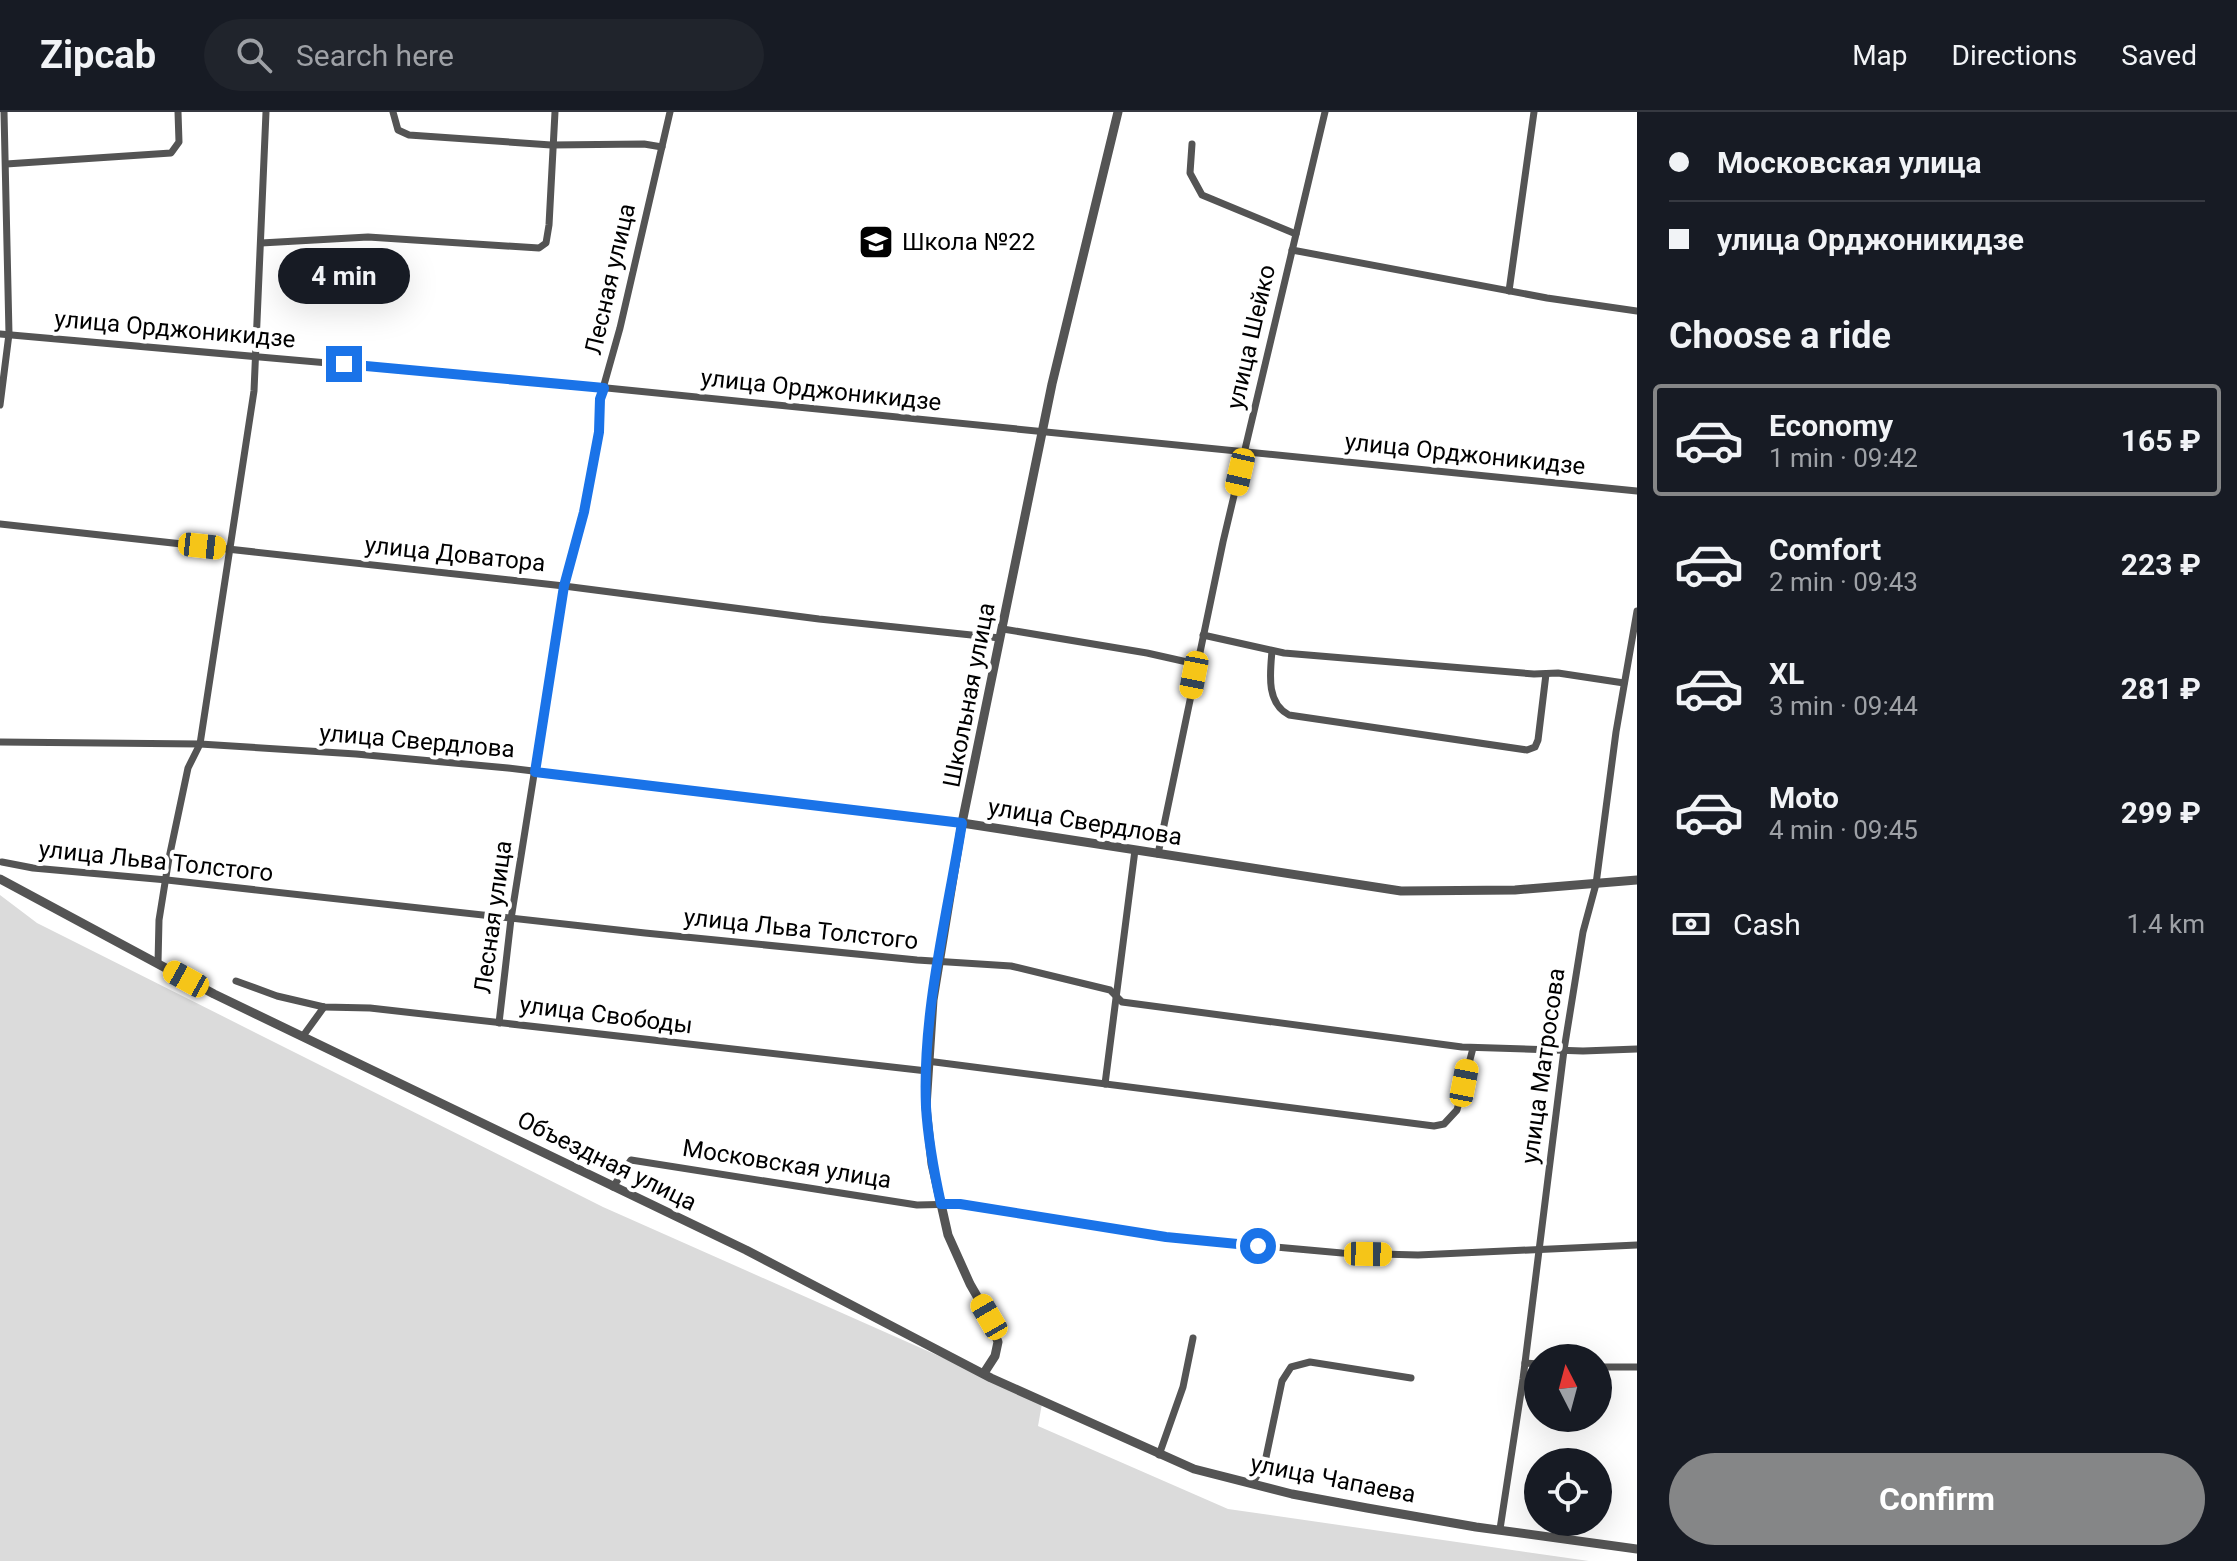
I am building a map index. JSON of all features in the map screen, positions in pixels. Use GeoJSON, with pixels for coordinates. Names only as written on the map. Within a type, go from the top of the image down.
{"type":"FeatureCollection","features":[{"type":"Feature","properties":{"kind":"street"},"geometry":{"type":"LineString","coordinates":[[0,405],[5,334],[4,112]]}},
{"type":"Feature","properties":{"kind":"street"},"geometry":{"type":"LineString","coordinates":[[6,164],[171,153],[179,142],[178,112]]}},
{"type":"Feature","properties":{"kind":"street"},"geometry":{"type":"LineString","coordinates":[[158,963],[159,920],[188,768],[200,744],[252,412],[266,112]]}},
{"type":"Feature","properties":{"kind":"street"},"geometry":{"type":"LineString","coordinates":[[393,112],[398,130],[409,135],[551,145],[644,144],[662,147]]}},
{"type":"Feature","properties":{"kind":"street"},"geometry":{"type":"LineString","coordinates":[[261,243],[368,237],[539,248],[546,243],[549,225],[555,112]]}},
{"type":"Feature","properties":{"kind":"street","name":"Лесная улица"},"geometry":{"type":"LineString","coordinates":[[499,1023],[511,919],[564,586],[584,512],[599,432],[600,399],[670,112]]}},
{"type":"Feature","properties":{"kind":"street","name":"Школьная улица"},"geometry":{"type":"LineString","coordinates":[[984,1373],[995,1356],[998,1342],[989,1317],[955,1253],[941,1204],[928,1122],[927,1066],[938,962],[962,823],[1043,432],[1118,112]]}},
{"type":"Feature","properties":{"kind":"street","name":"улица Шейко"},"geometry":{"type":"LineString","coordinates":[[1158,854],[1196,664],[1325,112]]}},
{"type":"Feature","properties":{"kind":"street"},"geometry":{"type":"LineString","coordinates":[[1509,291],[1534,112]]}},
{"type":"Feature","properties":{"kind":"street"},"geometry":{"type":"LineString","coordinates":[[1192,144],[1190,173],[1202,195],[1296,234]]}},
{"type":"Feature","properties":{"kind":"street"},"geometry":{"type":"LineString","coordinates":[[1292,250],[1509,291],[1637,311]]}},
{"type":"Feature","properties":{"kind":"street","name":"улица Орджоникидзе"},"geometry":{"type":"LineString","coordinates":[[5,334],[604,388],[1637,491]]}},
{"type":"Feature","properties":{"kind":"street","name":"улица Доватора"},"geometry":{"type":"LineString","coordinates":[[0,524],[564,586],[819,619],[1002,634],[1147,653],[1196,664]]}},
{"type":"Feature","properties":{"kind":"street","name":"улица Матросова"},"geometry":{"type":"LineString","coordinates":[[1527,1344],[1564,1050],[1583,932],[1596,884],[1637,611]]}},
{"type":"Feature","properties":{"kind":"street"},"geometry":{"type":"LineString","coordinates":[[1203,635],[1253,644],[1272,651],[1558,673],[1624,683]]}},
{"type":"Feature","properties":{"kind":"street"},"geometry":{"type":"LineString","coordinates":[[1272,651],[1273,701],[1277,708],[1289,715],[1527,750],[1535,747],[1538,740],[1546,674]]}},
{"type":"Feature","properties":{"kind":"street"},"geometry":{"type":"LineString","coordinates":[[1626,671],[1637,672]]}},
{"type":"Feature","properties":{"kind":"street","name":"улица Свердлова"},"geometry":{"type":"LineString","coordinates":[[0,742],[200,744],[356,754],[535,772],[962,823],[1401,891],[1476,892],[1637,880]]}},
{"type":"Feature","properties":{"kind":"street"},"geometry":{"type":"LineString","coordinates":[[1105,1084],[1135,850]]}},
{"type":"Feature","properties":{"kind":"street","name":"улица Льва Толстого"},"geometry":{"type":"LineString","coordinates":[[2,862],[33,868],[511,919],[938,962],[1011,966],[1110,990],[1122,1002],[1473,1048],[1637,1049]]}},
{"type":"Feature","properties":{"kind":"street","name":"Объездная улица"},"geometry":{"type":"LineString","coordinates":[[0,879],[214,994],[746,1250],[824,1293],[1036,1398]]}},
{"type":"Feature","properties":{"kind":"street","name":"улица Свободы"},"geometry":{"type":"LineString","coordinates":[[236,981],[277,996],[324,1007],[370,1008],[1105,1084],[1438,1126],[1447,1122],[1457,1110],[1473,1048]]}},
{"type":"Feature","properties":{"kind":"street"},"geometry":{"type":"LineString","coordinates":[[303,1036],[324,1007]]}},
{"type":"Feature","properties":{"kind":"street","name":"Московская улица"},"geometry":{"type":"LineString","coordinates":[[613,1187],[631,1160],[917,1205],[960,1204],[1166,1237],[1342,1253],[1418,1255],[1637,1245]]}},
{"type":"Feature","properties":{"kind":"street"},"geometry":{"type":"LineString","coordinates":[[1159,1455],[1183,1387],[1193,1338]]}},
{"type":"Feature","properties":{"kind":"street"},"geometry":{"type":"LineString","coordinates":[[1252,1484],[1265,1462],[1282,1381],[1291,1367],[1310,1362],[1411,1378]]}},
{"type":"Feature","properties":{"kind":"street"},"geometry":{"type":"LineString","coordinates":[[1612,1367],[1637,1367]]}},
{"type":"Feature","properties":{"kind":"street","name":"улица Матросова"},"geometry":{"type":"LineString","coordinates":[[1500,1529],[1524,1370]]}},
{"type":"Feature","properties":{"kind":"street","name":"улица Чапаева"},"geometry":{"type":"LineString","coordinates":[[1036,1398],[1194,1469],[1252,1484],[1337,1503],[1637,1549]]}},
{"type":"Feature","properties":{"kind":"shaded area"},"geometry":{"type":"Polygon","coordinates":[[[0,895],[37,923],[603,1207],[984,1376],[1043,1398],[1038,1426],[1228,1509],[1589,1561],[0,1561],[0,895]]]}},
{"type":"Feature","properties":{"kind":"place","name":"Школа №22"},"geometry":{"type":"Point","coordinates":[876,242]}},
{"type":"Feature","properties":{"kind":"route"},"geometry":{"type":"LineString","coordinates":[[344,364],[604,388],[584,512],[564,586],[535,772],[962,823],[940,950],[927,1061],[926,1107],[932,1164],[941,1204],[960,1204],[1166,1237],[1258,1246]]}}]}
